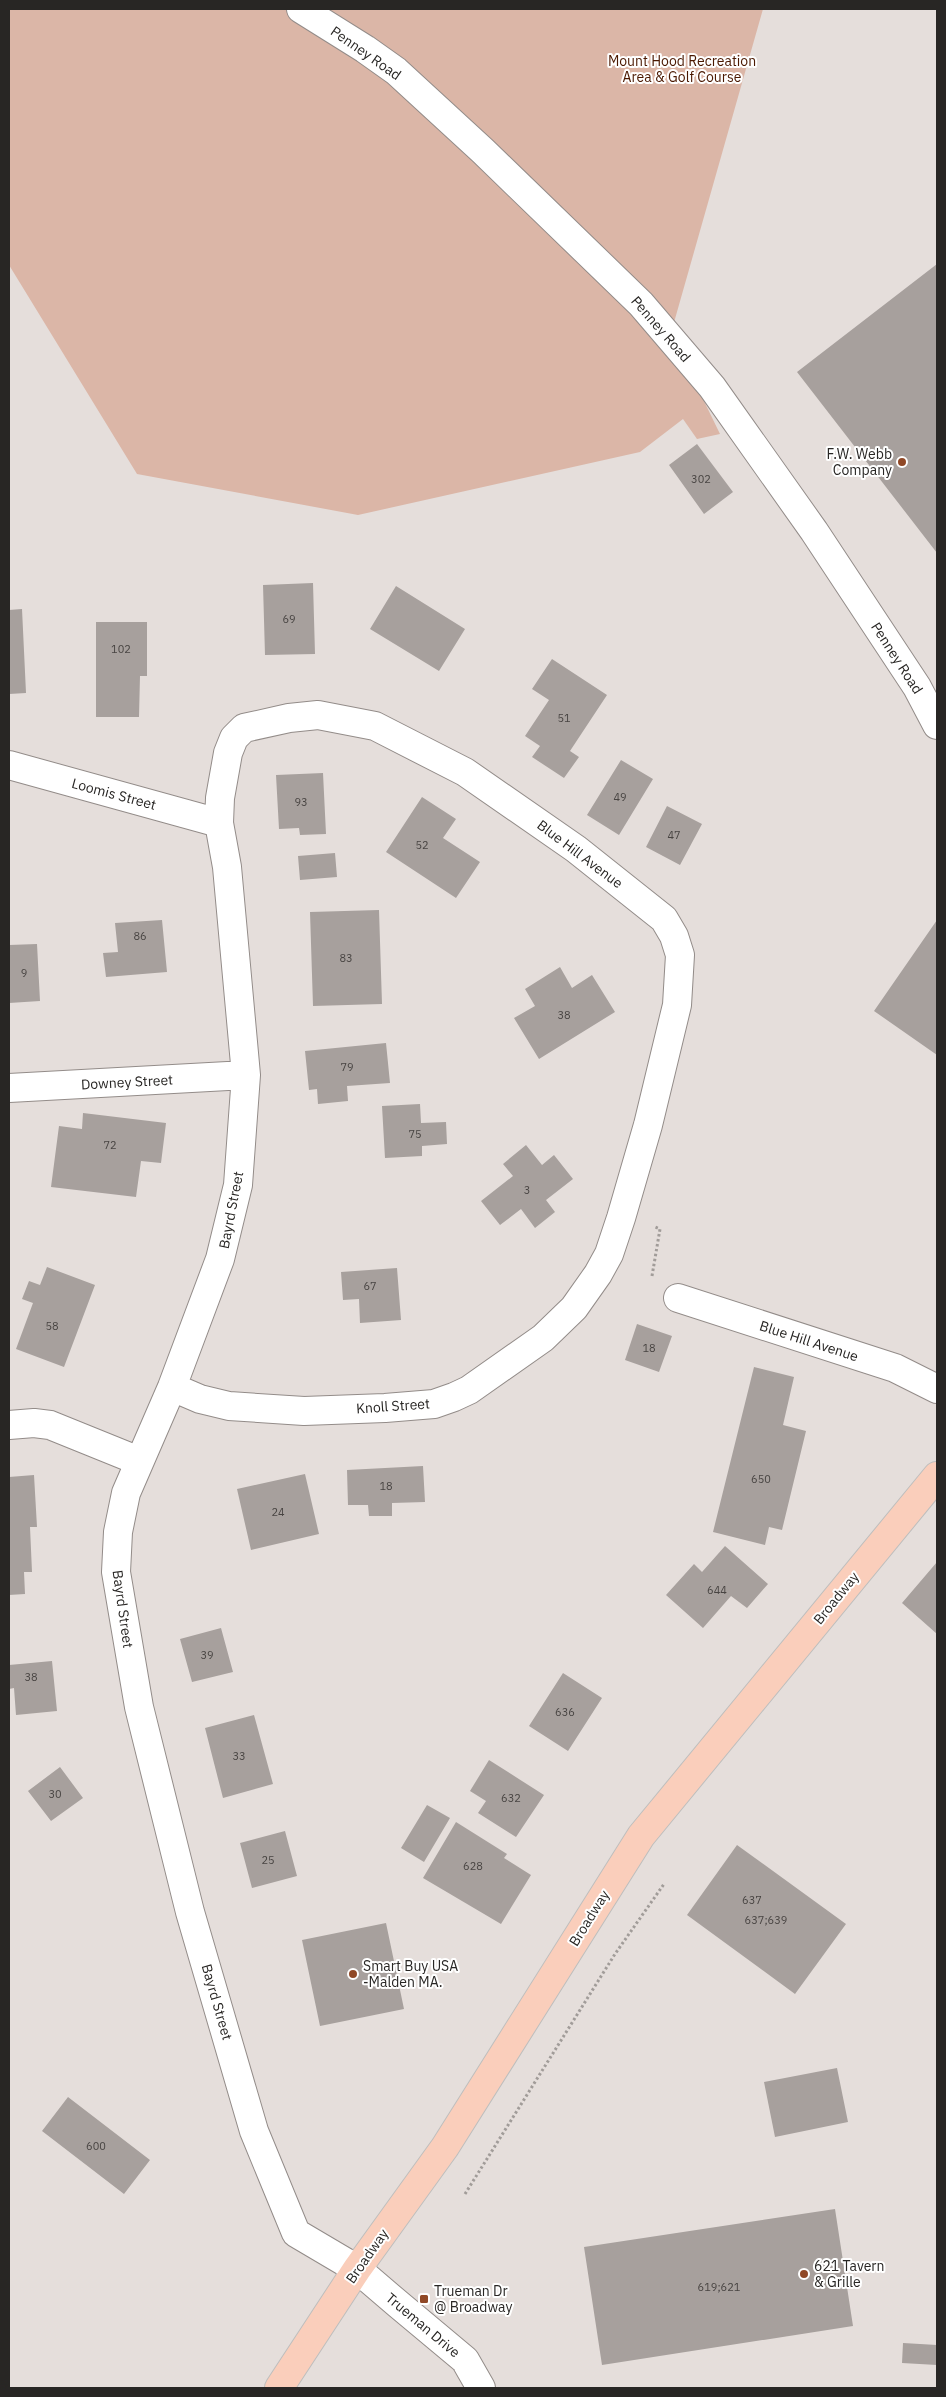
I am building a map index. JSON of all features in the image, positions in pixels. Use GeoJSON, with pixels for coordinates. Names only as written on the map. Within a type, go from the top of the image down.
{"type":"FeatureCollection","features":[{"type":"Feature","properties":{"kind":"main road","name":"Broadway"},"geometry":{"type":"LineString","coordinates":[[279,2388],[357,2269],[445,2147],[641,1836],[937,1476]]}},
{"type":"Feature","properties":{"kind":"street","name":"Penney Road"},"geometry":{"type":"LineString","coordinates":[[301,9],[365,49],[396,72],[483,151],[641,304],[712,387],[809,523],[917,687],[937,725]]}},
{"type":"Feature","properties":{"kind":"street","name":"Blue Hill Avenue"},"geometry":{"type":"LineString","coordinates":[[219,822],[220,798],[228,753],[234,738],[244,728],[289,718],[318,715],[352,720],[375,726],[465,772],[576,849],[664,920],[674,936],[680,956],[677,1005],[648,1126],[621,1218],[609,1254],[598,1274]]}},
{"type":"Feature","properties":{"kind":"street","name":"Loomis Street"},"geometry":{"type":"LineString","coordinates":[[9,765],[219,822]]}},
{"type":"Feature","properties":{"kind":"street","name":"Bayrd Street"},"geometry":{"type":"LineString","coordinates":[[219,822],[226,867],[246,1076],[238,1184],[230,1224],[220,1259],[172,1387],[126,1493],[118,1532],[116,1572],[139,1706],[190,1912],[254,2131],[296,2233],[357,2269]]}},
{"type":"Feature","properties":{"kind":"street","name":"Downey Street"},"geometry":{"type":"LineString","coordinates":[[9,1088],[246,1076]]}},
{"type":"Feature","properties":{"kind":"street","name":"Knoll Street"},"geometry":{"type":"LineString","coordinates":[[172,1387],[200,1398],[229,1406],[266,1410],[376,1409],[434,1404],[469,1390],[543,1338],[574,1308],[598,1274]]}},
{"type":"Feature","properties":{"kind":"street","name":"Blue Hill Avenue"},"geometry":{"type":"LineString","coordinates":[[678,1298],[895,1368],[937,1388]]}},
{"type":"Feature","properties":{"kind":"street"},"geometry":{"type":"LineString","coordinates":[[9,1425],[34,1423],[50,1426],[139,1461]]}},
{"type":"Feature","properties":{"kind":"street","name":"Trueman Drive"},"geometry":{"type":"LineString","coordinates":[[357,2269],[466,2360],[481,2388]]}},
{"type":"Feature","properties":{"kind":"path"},"geometry":{"type":"LineString","coordinates":[[621,1218],[660,1229],[649,1291],[678,1298]]}},
{"type":"Feature","properties":{"kind":"path"},"geometry":{"type":"LineString","coordinates":[[465,2194],[615,1954],[664,1884]]}},
{"type":"Feature","properties":{"kind":"green space","name":"Mount Hood Recreation Area & Golf Course"},"geometry":{"type":"Polygon","coordinates":[[[9,9],[763,9],[671,333],[720,434],[697,439],[683,419],[640,452],[358,515],[137,474],[9,265],[9,9]]]}},
{"type":"Feature","properties":{"kind":"building","name":"F.W. Webb Company"},"geometry":{"type":"Polygon","coordinates":[[[937,264],[937,553],[797,372],[937,264]]]}},
{"type":"Feature","properties":{"kind":"building"},"geometry":{"type":"Polygon","coordinates":[[[697,444],[733,492],[704,514],[669,465],[697,444]]]}},
{"type":"Feature","properties":{"kind":"building"},"geometry":{"type":"Polygon","coordinates":[[[313,583],[315,654],[265,655],[263,585],[313,583]]]}},
{"type":"Feature","properties":{"kind":"building"},"geometry":{"type":"Polygon","coordinates":[[[396,586],[465,629],[439,671],[370,629],[396,586]]]}},
{"type":"Feature","properties":{"kind":"building"},"geometry":{"type":"Polygon","coordinates":[[[22,609],[26,693],[9,694],[9,610],[22,609]]]}},
{"type":"Feature","properties":{"kind":"building"},"geometry":{"type":"Polygon","coordinates":[[[96,622],[147,622],[147,676],[140,676],[139,717],[96,717],[96,622]]]}},
{"type":"Feature","properties":{"kind":"building"},"geometry":{"type":"Polygon","coordinates":[[[552,659],[607,695],[570,751],[579,757],[564,778],[532,757],[540,746],[525,736],[549,700],[532,689],[552,659]]]}},
{"type":"Feature","properties":{"kind":"building"},"geometry":{"type":"Polygon","coordinates":[[[621,760],[653,779],[619,835],[587,815],[621,760]]]}},
{"type":"Feature","properties":{"kind":"building"},"geometry":{"type":"Polygon","coordinates":[[[323,773],[326,834],[300,835],[299,828],[279,829],[276,775],[323,773]]]}},
{"type":"Feature","properties":{"kind":"building"},"geometry":{"type":"Polygon","coordinates":[[[422,797],[456,819],[443,838],[480,862],[456,898],[386,852],[422,797]]]}},
{"type":"Feature","properties":{"kind":"building"},"geometry":{"type":"Polygon","coordinates":[[[667,806],[702,824],[680,865],[646,847],[667,806]]]}},
{"type":"Feature","properties":{"kind":"building"},"geometry":{"type":"Polygon","coordinates":[[[335,853],[337,877],[300,880],[298,856],[335,853]]]}},
{"type":"Feature","properties":{"kind":"building"},"geometry":{"type":"Polygon","coordinates":[[[379,910],[382,1004],[313,1006],[310,912],[379,910]]]}},
{"type":"Feature","properties":{"kind":"building"},"geometry":{"type":"Polygon","coordinates":[[[162,920],[167,972],[106,977],[103,953],[118,952],[115,923],[162,920]]]}},
{"type":"Feature","properties":{"kind":"building"},"geometry":{"type":"Polygon","coordinates":[[[937,920],[937,1055],[874,1011],[937,920]]]}},
{"type":"Feature","properties":{"kind":"building"},"geometry":{"type":"Polygon","coordinates":[[[37,944],[40,1001],[9,1003],[9,945],[37,944]]]}},
{"type":"Feature","properties":{"kind":"building"},"geometry":{"type":"Polygon","coordinates":[[[560,967],[572,988],[592,975],[615,1012],[539,1059],[514,1018],[535,1006],[525,989],[560,967]]]}},
{"type":"Feature","properties":{"kind":"building"},"geometry":{"type":"Polygon","coordinates":[[[386,1043],[390,1083],[347,1086],[348,1101],[318,1104],[317,1089],[309,1090],[305,1051],[386,1043]]]}},
{"type":"Feature","properties":{"kind":"building"},"geometry":{"type":"Polygon","coordinates":[[[420,1104],[421,1123],[446,1122],[447,1144],[422,1146],[422,1156],[385,1158],[382,1106],[420,1104]]]}},
{"type":"Feature","properties":{"kind":"building"},"geometry":{"type":"Polygon","coordinates":[[[83,1113],[166,1123],[161,1163],[141,1161],[136,1197],[51,1187],[59,1126],[82,1129],[83,1113]]]}},
{"type":"Feature","properties":{"kind":"building"},"geometry":{"type":"Polygon","coordinates":[[[526,1145],[542,1165],[554,1155],[573,1179],[546,1200],[555,1212],[535,1228],[521,1209],[500,1225],[481,1201],[513,1176],[503,1164],[526,1145]]]}},
{"type":"Feature","properties":{"kind":"building"},"geometry":{"type":"Polygon","coordinates":[[[47,1267],[95,1285],[64,1367],[16,1349],[33,1303],[22,1299],[29,1281],[40,1285],[47,1267]]]}},
{"type":"Feature","properties":{"kind":"building"},"geometry":{"type":"Polygon","coordinates":[[[397,1268],[401,1320],[360,1323],[359,1299],[343,1300],[341,1272],[397,1268]]]}},
{"type":"Feature","properties":{"kind":"building"},"geometry":{"type":"Polygon","coordinates":[[[637,1324],[672,1336],[659,1372],[625,1360],[637,1324]]]}},
{"type":"Feature","properties":{"kind":"building"},"geometry":{"type":"Polygon","coordinates":[[[754,1367],[794,1377],[783,1425],[806,1431],[782,1530],[769,1527],[765,1545],[713,1532],[754,1367]]]}},
{"type":"Feature","properties":{"kind":"building"},"geometry":{"type":"Polygon","coordinates":[[[423,1466],[425,1502],[392,1503],[392,1516],[369,1516],[368,1505],[348,1505],[347,1470],[423,1466]]]}},
{"type":"Feature","properties":{"kind":"building"},"geometry":{"type":"Polygon","coordinates":[[[305,1474],[319,1534],[251,1550],[237,1489],[305,1474]]]}},
{"type":"Feature","properties":{"kind":"building"},"geometry":{"type":"Polygon","coordinates":[[[34,1475],[37,1527],[30,1527],[32,1572],[24,1572],[25,1594],[9,1595],[9,1477],[34,1475]]]}},
{"type":"Feature","properties":{"kind":"building"},"geometry":{"type":"Polygon","coordinates":[[[725,1546],[768,1584],[747,1608],[731,1596],[703,1628],[666,1595],[694,1564],[702,1572],[725,1546]]]}},
{"type":"Feature","properties":{"kind":"building"},"geometry":{"type":"Polygon","coordinates":[[[937,1562],[937,1634],[902,1603],[937,1562]]]}},
{"type":"Feature","properties":{"kind":"building"},"geometry":{"type":"Polygon","coordinates":[[[221,1628],[233,1672],[192,1682],[180,1639],[221,1628]]]}},
{"type":"Feature","properties":{"kind":"building"},"geometry":{"type":"Polygon","coordinates":[[[52,1661],[57,1711],[16,1715],[14,1688],[9,1689],[9,1665],[52,1661]]]}},
{"type":"Feature","properties":{"kind":"building"},"geometry":{"type":"Polygon","coordinates":[[[563,1673],[602,1698],[568,1751],[529,1726],[563,1673]]]}},
{"type":"Feature","properties":{"kind":"building"},"geometry":{"type":"Polygon","coordinates":[[[254,1715],[273,1784],[223,1798],[205,1728],[254,1715]]]}},
{"type":"Feature","properties":{"kind":"building"},"geometry":{"type":"Polygon","coordinates":[[[489,1760],[544,1795],[516,1837],[478,1813],[486,1801],[470,1791],[489,1760]]]}},
{"type":"Feature","properties":{"kind":"building"},"geometry":{"type":"Polygon","coordinates":[[[60,1767],[83,1798],[51,1821],[28,1791],[60,1767]]]}},
{"type":"Feature","properties":{"kind":"building"},"geometry":{"type":"Polygon","coordinates":[[[427,1805],[450,1818],[424,1862],[401,1848],[427,1805]]]}},
{"type":"Feature","properties":{"kind":"building"},"geometry":{"type":"Polygon","coordinates":[[[456,1822],[507,1854],[504,1858],[531,1875],[501,1924],[423,1878],[456,1822]]]}},
{"type":"Feature","properties":{"kind":"building"},"geometry":{"type":"Polygon","coordinates":[[[285,1831],[297,1876],[252,1888],[240,1843],[285,1831]]]}},
{"type":"Feature","properties":{"kind":"building"},"geometry":{"type":"Polygon","coordinates":[[[737,1845],[846,1924],[795,1994],[687,1915],[737,1845]]]}},
{"type":"Feature","properties":{"kind":"building","name":"Smart Buy USA -Malden MA."},"geometry":{"type":"Polygon","coordinates":[[[386,1923],[404,2009],[320,2026],[302,1940],[386,1923]]]}},
{"type":"Feature","properties":{"kind":"building"},"geometry":{"type":"Polygon","coordinates":[[[837,2068],[848,2122],[775,2137],[764,2082],[837,2068]]]}},
{"type":"Feature","properties":{"kind":"building"},"geometry":{"type":"Polygon","coordinates":[[[68,2097],[150,2160],[124,2194],[42,2131],[68,2097]]]}},
{"type":"Feature","properties":{"kind":"building"},"geometry":{"type":"Polygon","coordinates":[[[835,2209],[853,2326],[602,2365],[584,2247],[835,2209]]]}},
{"type":"Feature","properties":{"kind":"building"},"geometry":{"type":"Polygon","coordinates":[[[903,2343],[937,2345],[937,2365],[902,2363],[903,2343]]]}},
{"type":"Feature","properties":{"kind":"place","name":"F.W. Webb Company"},"geometry":{"type":"Point","coordinates":[902,462]}},
{"type":"Feature","properties":{"kind":"place","name":"Smart Buy USA -Malden MA."},"geometry":{"type":"Point","coordinates":[353,1974]}},
{"type":"Feature","properties":{"kind":"place","name":"621 Tavern & Grille"},"geometry":{"type":"Point","coordinates":[804,2274]}},
{"type":"Feature","properties":{"kind":"place","name":"Trueman Dr @ Broadway"},"geometry":{"type":"Point","coordinates":[424,2299]}}]}
